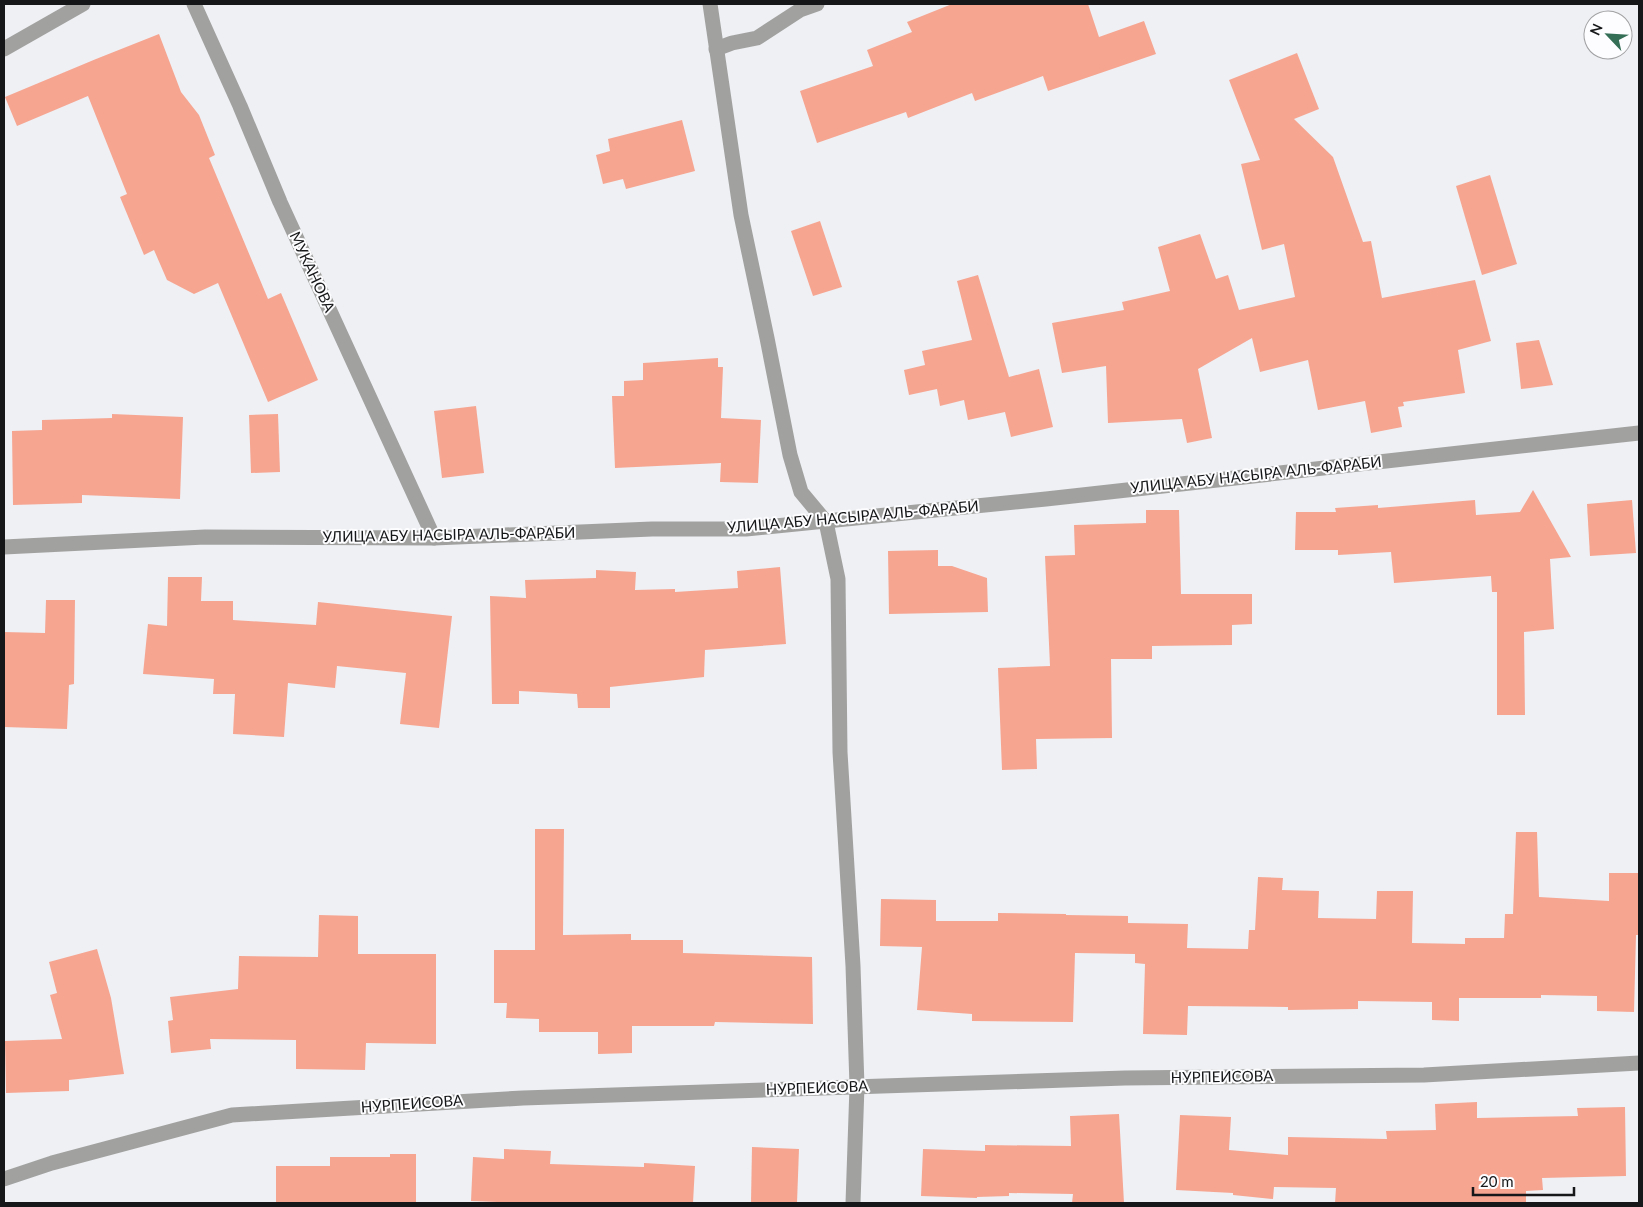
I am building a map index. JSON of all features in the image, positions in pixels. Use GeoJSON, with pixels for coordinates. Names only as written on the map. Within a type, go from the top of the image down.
{"type":"FeatureCollection","features":[{"type":"Feature","properties":{"kind":"street"},"geometry":{"type":"LineString","coordinates":[[4,49],[83,4]]}},
{"type":"Feature","properties":{"kind":"street","name":"МУКАНОВА"},"geometry":{"type":"LineString","coordinates":[[194,4],[240,106],[280,202],[434,538]]}},
{"type":"Feature","properties":{"kind":"street"},"geometry":{"type":"LineString","coordinates":[[710,4],[741,215],[790,455],[801,492],[826,522],[838,579],[840,752],[852,957],[857,1086],[853,1203]]}},
{"type":"Feature","properties":{"kind":"street"},"geometry":{"type":"LineString","coordinates":[[716,49],[732,43],[757,38],[800,10],[817,4]]}},
{"type":"Feature","properties":{"kind":"street","name":"УЛИЦА АБУ НАСЫРА АЛЬ-ФАРАБИ"},"geometry":{"type":"LineString","coordinates":[[4,547],[205,536],[434,538],[652,529],[746,530],[1639,433]]}},
{"type":"Feature","properties":{"kind":"street","name":"НУРПЕИСОВА"},"geometry":{"type":"LineString","coordinates":[[4,1179],[52,1163],[232,1115],[523,1098],[1125,1078],[1424,1075],[1639,1063]]}},
{"type":"Feature","properties":{"kind":"building"},"geometry":{"type":"Polygon","coordinates":[[[952,4],[1088,4],[1099,37],[1144,21],[1156,54],[1048,91],[1043,76],[975,101],[972,93],[908,118],[906,112],[817,143],[800,91],[873,66],[867,50],[912,32],[907,22],[952,4]]]}},
{"type":"Feature","properties":{"kind":"building"},"geometry":{"type":"Polygon","coordinates":[[[159,34],[181,92],[199,115],[215,155],[209,158],[268,299],[281,293],[318,380],[268,402],[218,283],[194,294],[167,280],[154,250],[144,255],[120,197],[127,194],[88,96],[17,126],[5,97],[159,34]]]}},
{"type":"Feature","properties":{"kind":"building"},"geometry":{"type":"Polygon","coordinates":[[[1297,53],[1319,109],[1294,119],[1333,157],[1363,242],[1371,241],[1382,298],[1475,280],[1491,341],[1458,350],[1465,393],[1403,402],[1404,406],[1398,407],[1402,427],[1371,433],[1365,401],[1318,410],[1308,360],[1260,372],[1252,338],[1198,369],[1212,438],[1187,443],[1182,419],[1108,423],[1106,366],[1062,373],[1052,323],[1124,310],[1122,302],[1170,291],[1158,247],[1200,234],[1216,279],[1228,275],[1239,310],[1295,297],[1284,244],[1262,250],[1241,164],[1260,160],[1229,80],[1297,53]]]}},
{"type":"Feature","properties":{"kind":"building"},"geometry":{"type":"Polygon","coordinates":[[[682,120],[695,171],[626,189],[623,179],[603,184],[596,155],[610,151],[608,139],[682,120]]]}},
{"type":"Feature","properties":{"kind":"building"},"geometry":{"type":"Polygon","coordinates":[[[1490,175],[1517,264],[1482,275],[1456,186],[1490,175]]]}},
{"type":"Feature","properties":{"kind":"building"},"geometry":{"type":"Polygon","coordinates":[[[820,221],[842,287],[813,296],[791,231],[820,221]]]}},
{"type":"Feature","properties":{"kind":"building"},"geometry":{"type":"Polygon","coordinates":[[[978,275],[1009,377],[1039,369],[1053,427],[1011,437],[1005,412],[968,420],[964,400],[940,406],[937,389],[909,395],[904,370],[925,365],[922,351],[972,340],[957,281],[978,275]]]}},
{"type":"Feature","properties":{"kind":"building"},"geometry":{"type":"Polygon","coordinates":[[[1539,340],[1553,385],[1521,389],[1516,343],[1539,340]]]}},
{"type":"Feature","properties":{"kind":"building"},"geometry":{"type":"Polygon","coordinates":[[[718,358],[718,367],[723,367],[721,418],[761,420],[758,483],[720,482],[721,463],[615,468],[612,396],[624,396],[624,381],[643,380],[643,363],[718,358]]]}},
{"type":"Feature","properties":{"kind":"building"},"geometry":{"type":"Polygon","coordinates":[[[476,406],[484,473],[442,478],[434,411],[476,406]]]}},
{"type":"Feature","properties":{"kind":"building"},"geometry":{"type":"Polygon","coordinates":[[[112,414],[183,417],[180,499],[82,495],[82,503],[13,505],[12,431],[42,430],[42,420],[112,418],[112,414]]]}},
{"type":"Feature","properties":{"kind":"building"},"geometry":{"type":"Polygon","coordinates":[[[278,414],[280,472],[251,473],[249,415],[278,414]]]}},
{"type":"Feature","properties":{"kind":"building"},"geometry":{"type":"Polygon","coordinates":[[[1533,490],[1571,557],[1550,559],[1554,629],[1524,632],[1525,715],[1497,715],[1497,592],[1492,592],[1491,576],[1394,583],[1391,552],[1338,555],[1338,550],[1295,550],[1296,512],[1336,512],[1335,508],[1378,505],[1378,508],[1475,500],[1476,515],[1520,512],[1533,490]]]}},
{"type":"Feature","properties":{"kind":"building"},"geometry":{"type":"Polygon","coordinates":[[[1632,500],[1636,553],[1590,556],[1587,504],[1632,500]]]}},
{"type":"Feature","properties":{"kind":"building"},"geometry":{"type":"Polygon","coordinates":[[[1146,510],[1179,510],[1181,594],[1252,594],[1252,624],[1232,625],[1232,645],[1152,646],[1152,659],[1111,659],[1112,738],[1036,739],[1037,769],[1002,770],[998,668],[1050,666],[1045,556],[1075,555],[1074,525],[1146,523],[1146,510]]]}},
{"type":"Feature","properties":{"kind":"building"},"geometry":{"type":"Polygon","coordinates":[[[938,550],[938,566],[952,566],[987,578],[988,612],[889,614],[888,551],[938,550]]]}},
{"type":"Feature","properties":{"kind":"building"},"geometry":{"type":"Polygon","coordinates":[[[780,567],[786,644],[705,650],[704,677],[610,687],[610,708],[578,708],[577,694],[519,691],[519,704],[492,704],[490,596],[526,598],[525,580],[596,578],[596,570],[636,572],[635,590],[675,589],[675,592],[738,588],[737,571],[780,567]]]}},
{"type":"Feature","properties":{"kind":"building"},"geometry":{"type":"Polygon","coordinates":[[[168,577],[202,577],[201,601],[233,601],[233,620],[316,625],[318,602],[452,616],[439,728],[400,724],[406,673],[337,666],[335,688],[288,683],[284,737],[233,734],[235,694],[213,694],[214,679],[143,674],[148,624],[167,626],[168,577]]]}},
{"type":"Feature","properties":{"kind":"building"},"geometry":{"type":"Polygon","coordinates":[[[46,600],[75,600],[74,684],[69,685],[67,729],[4,727],[4,632],[45,633],[46,600]]]}},
{"type":"Feature","properties":{"kind":"building"},"geometry":{"type":"Polygon","coordinates":[[[535,829],[564,829],[563,935],[631,934],[631,940],[683,940],[683,953],[812,957],[813,1024],[715,1022],[714,1026],[632,1026],[632,1053],[598,1054],[598,1032],[539,1032],[539,1019],[506,1018],[507,1003],[494,1003],[494,950],[535,950],[535,829]]]}},
{"type":"Feature","properties":{"kind":"building"},"geometry":{"type":"Polygon","coordinates":[[[1516,832],[1537,832],[1539,897],[1609,901],[1609,873],[1639,873],[1639,935],[1636,935],[1634,1012],[1597,1011],[1597,996],[1541,995],[1541,998],[1459,998],[1459,1021],[1432,1020],[1432,1002],[1358,1001],[1358,1009],[1288,1010],[1288,1007],[1188,1006],[1187,1035],[1143,1034],[1145,964],[1135,963],[1135,954],[1075,953],[1073,1022],[972,1021],[972,1014],[917,1010],[922,947],[880,946],[881,899],[936,900],[936,921],[998,921],[998,913],[1128,916],[1128,923],[1188,924],[1187,948],[1248,949],[1249,930],[1255,930],[1258,877],[1283,878],[1282,890],[1319,891],[1318,918],[1376,919],[1377,891],[1413,891],[1412,943],[1465,944],[1465,938],[1504,938],[1505,914],[1513,914],[1516,832]]]}},
{"type":"Feature","properties":{"kind":"building"},"geometry":{"type":"Polygon","coordinates":[[[319,915],[358,916],[358,954],[436,954],[436,1044],[366,1043],[365,1070],[296,1069],[296,1040],[210,1039],[211,1049],[171,1053],[168,1021],[173,1020],[170,997],[238,989],[239,956],[318,957],[319,915]]]}},
{"type":"Feature","properties":{"kind":"building"},"geometry":{"type":"Polygon","coordinates":[[[97,949],[111,998],[124,1074],[69,1080],[69,1091],[6,1093],[5,1041],[62,1039],[50,995],[57,993],[49,962],[97,949]]]}},
{"type":"Feature","properties":{"kind":"building"},"geometry":{"type":"Polygon","coordinates":[[[1477,1102],[1477,1118],[1578,1116],[1577,1108],[1625,1107],[1626,1176],[1542,1178],[1543,1190],[1526,1191],[1526,1203],[1335,1203],[1336,1188],[1274,1187],[1273,1199],[1233,1195],[1233,1193],[1176,1190],[1180,1115],[1231,1117],[1229,1150],[1288,1155],[1288,1137],[1387,1139],[1386,1131],[1436,1130],[1435,1104],[1477,1102]]]}},
{"type":"Feature","properties":{"kind":"building"},"geometry":{"type":"Polygon","coordinates":[[[1119,1114],[1124,1203],[1072,1203],[1073,1194],[1009,1193],[1009,1196],[977,1198],[921,1196],[923,1149],[985,1151],[985,1145],[1071,1146],[1070,1116],[1119,1114]]]}},
{"type":"Feature","properties":{"kind":"building"},"geometry":{"type":"Polygon","coordinates":[[[752,1147],[799,1149],[797,1203],[751,1202],[752,1147]]]}},
{"type":"Feature","properties":{"kind":"building"},"geometry":{"type":"Polygon","coordinates":[[[504,1149],[551,1151],[550,1164],[644,1167],[644,1163],[695,1166],[693,1203],[523,1203],[471,1201],[473,1157],[504,1159],[504,1149]]]}},
{"type":"Feature","properties":{"kind":"building"},"geometry":{"type":"Polygon","coordinates":[[[390,1154],[416,1154],[416,1203],[276,1203],[276,1166],[330,1166],[330,1157],[390,1157],[390,1154]]]}}]}
